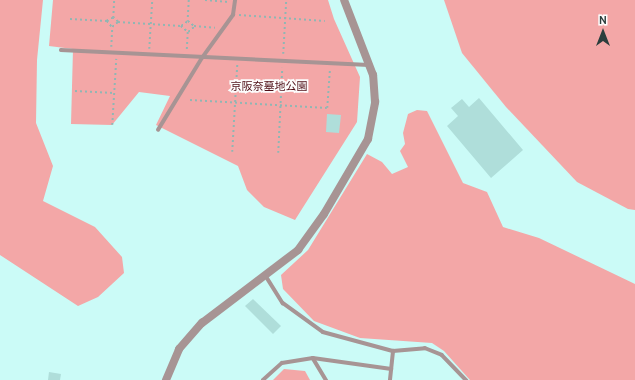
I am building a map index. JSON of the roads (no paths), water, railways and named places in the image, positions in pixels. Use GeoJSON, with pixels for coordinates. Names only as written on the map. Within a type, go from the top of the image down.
{"type":"FeatureCollection","features":[{"type":"Feature","properties":{"kind":"street"},"geometry":{"type":"LineString","coordinates":[[166,380],[179,349],[202,323],[266,276],[298,250],[324,214],[368,139],[375,102],[373,75],[344,0]]}},
{"type":"Feature","properties":{"kind":"lane"},"geometry":{"type":"LineString","coordinates":[[158,130],[202,58],[233,15],[235,1]]}},
{"type":"Feature","properties":{"kind":"lane"},"geometry":{"type":"LineString","coordinates":[[61,50],[330,66],[369,66]]}},
{"type":"Feature","properties":{"kind":"lane"},"geometry":{"type":"LineString","coordinates":[[266,276],[283,303],[318,329],[393,351],[425,348],[442,355],[466,380]]}},
{"type":"Feature","properties":{"kind":"lane"},"geometry":{"type":"LineString","coordinates":[[390,380],[393,351]]}},
{"type":"Feature","properties":{"kind":"lane"},"geometry":{"type":"LineString","coordinates":[[263,380],[282,363],[313,358],[391,369]]}},
{"type":"Feature","properties":{"kind":"lane"},"geometry":{"type":"LineString","coordinates":[[313,358],[326,380]]}},
{"type":"Feature","properties":{"kind":"park label","name":"京阪奈墓地公園"},"geometry":{"type":"Point","coordinates":[269,86]}}]}
